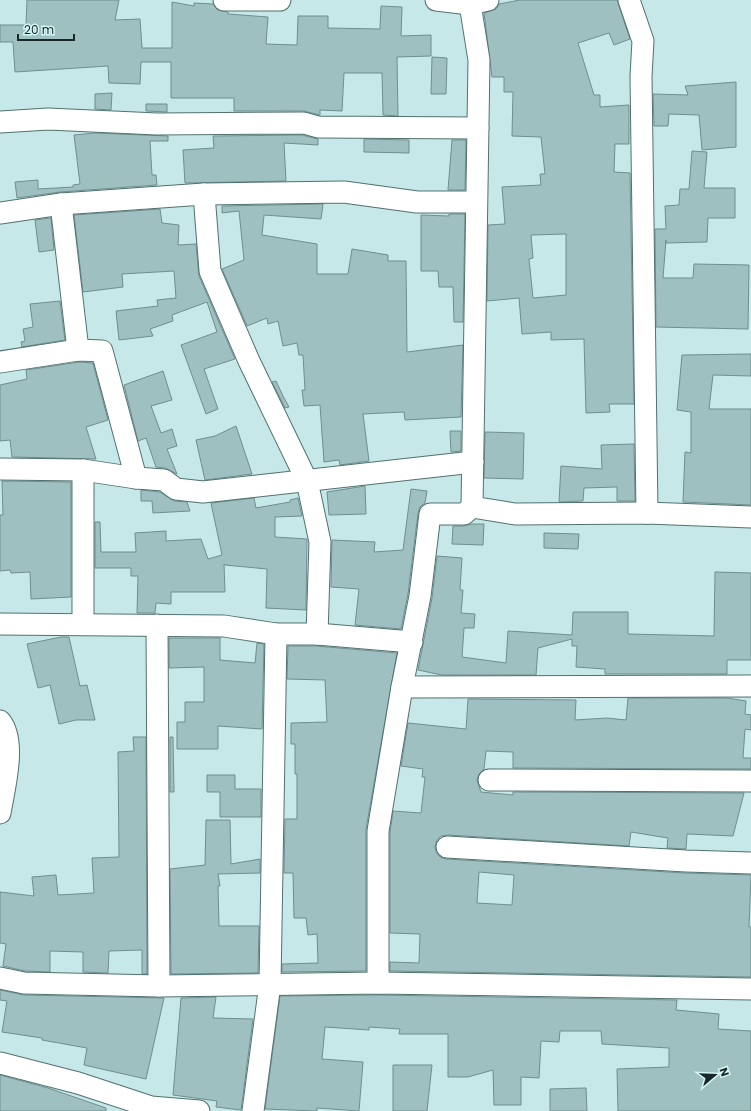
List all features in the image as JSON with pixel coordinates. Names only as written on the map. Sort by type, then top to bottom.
[{"type":"street","points":[[224,0],[280,0]]},
{"type":"street","points":[[378,983],[378,831],[402,687],[412,642],[430,514],[464,514],[472,507],[479,2],[436,0]]},
{"type":"street","points":[[629,0],[643,41],[641,76],[646,513]]},
{"type":"street","points":[[0,122],[48,119],[157,124],[297,123],[318,127],[478,128]]},
{"type":"street","points":[[0,213],[61,204],[204,194],[344,192],[417,202],[476,202]]},
{"type":"street","points":[[204,194],[210,270],[249,361],[306,482],[320,542],[317,634]]},
{"type":"street","points":[[61,204],[78,350]]},
{"type":"street","points":[[0,362],[78,350],[102,351],[136,478]]},
{"type":"street","points":[[0,468],[83,470],[136,478],[164,480],[176,489],[203,492],[306,482],[473,462]]},
{"type":"street","points":[[83,470],[83,624]]},
{"type":"street","points":[[472,507],[515,514],[646,513],[751,517]]},
{"type":"street","points":[[0,624],[224,626],[276,634],[317,634],[412,642]]},
{"type":"street","points":[[157,625],[159,986]]},
{"type":"street","points":[[253,1111],[270,984],[276,634]]},
{"type":"street","points":[[402,687],[751,686]]},
{"type":"street","points":[[0,813],[9,755],[2,725]]},
{"type":"street","points":[[489,780],[751,781]]},
{"type":"street","points":[[447,847],[686,861],[751,863]]},
{"type":"street","points":[[0,978],[24,983],[159,986],[378,983],[751,989]]},
{"type":"street","points":[[0,1063],[78,1083],[151,1107],[199,1111]]},
{"type":"building","points":[[27,0],[119,0],[115,20],[140,19],[142,48],[172,48],[172,2],[194,6],[194,3],[213,4],[218,10],[228,12],[228,14],[268,17],[266,44],[297,45],[298,16],[328,16],[328,28],[380,29],[381,6],[402,7],[401,36],[431,35],[431,56],[397,57],[398,116],[383,115],[382,73],[344,73],[342,111],[320,110],[320,115],[304,111],[234,111],[234,98],[171,98],[171,62],[141,62],[140,84],[109,83],[108,66],[15,72],[13,42],[0,42],[0,25],[26,25]]},
{"type":"building","points":[[520,0],[617,0],[630,39],[614,45],[609,33],[578,43],[594,95],[600,95],[600,107],[629,105],[629,144],[615,144],[614,172],[630,173],[634,404],[609,404],[610,412],[586,413],[584,339],[551,340],[551,332],[522,334],[519,298],[487,301],[488,225],[505,224],[502,187],[541,185],[540,174],[545,174],[541,137],[512,136],[513,92],[504,92],[504,77],[492,77],[484,13],[496,9],[499,4]],"holes":[[[566,234],[566,295],[533,298],[529,259],[533,258],[531,235]]]},
{"type":"building","points":[[432,57],[447,58],[446,94],[431,94]]},
{"type":"building","points":[[736,82],[736,147],[702,150],[699,115],[669,114],[668,126],[654,126],[653,94],[688,95],[685,86]]},
{"type":"building","points":[[112,93],[111,110],[95,109],[95,94]]},
{"type":"building","points":[[146,104],[167,104],[167,112],[146,111]]},
{"type":"building","points":[[94,133],[168,136],[168,141],[150,141],[152,175],[156,175],[157,185],[60,192],[17,198],[15,182],[38,180],[38,189],[73,187],[73,185],[80,184],[74,135]]},
{"type":"building","points":[[302,135],[318,139],[318,145],[284,143],[286,181],[185,183],[183,150],[214,148],[213,136]]},
{"type":"building","points":[[364,139],[409,140],[409,153],[364,152]]},
{"type":"building","points":[[452,140],[466,140],[465,190],[448,190]]},
{"type":"building","points":[[692,151],[707,152],[704,188],[735,188],[735,218],[708,218],[707,242],[666,243],[666,240],[663,278],[693,278],[694,264],[749,265],[748,329],[656,327],[655,229],[666,229],[665,206],[679,205],[680,189],[689,189]]},
{"type":"building","points":[[323,204],[321,219],[264,215],[262,235],[317,244],[317,274],[348,274],[352,249],[388,255],[388,261],[406,261],[407,352],[463,345],[461,417],[405,420],[404,412],[363,414],[369,461],[340,465],[339,460],[324,462],[320,405],[304,406],[302,390],[305,390],[303,355],[299,355],[297,343],[283,346],[278,321],[268,324],[267,318],[247,326],[222,269],[244,260],[239,211],[222,213],[222,206]]},
{"type":"building","points":[[160,209],[162,223],[179,225],[178,245],[196,244],[199,276],[235,359],[204,369],[218,409],[206,414],[181,345],[217,332],[207,302],[172,315],[173,321],[150,329],[153,336],[119,340],[116,311],[158,306],[157,300],[176,298],[174,271],[122,274],[123,287],[83,292],[74,215]]},
{"type":"building","points":[[449,214],[465,214],[463,322],[454,322],[453,287],[439,287],[438,271],[421,271],[421,215],[449,216]]},
{"type":"building","points":[[51,218],[54,250],[39,252],[35,220]]},
{"type":"building","points":[[60,301],[65,340],[22,347],[21,342],[25,341],[23,329],[33,327],[30,304]]},
{"type":"building","points":[[751,354],[751,376],[713,375],[709,409],[751,409],[751,505],[683,502],[685,452],[691,453],[691,412],[677,410],[682,355]]},
{"type":"building","points":[[79,362],[93,363],[108,420],[86,427],[96,459],[12,457],[10,440],[0,441],[0,385],[27,379],[26,370]]},
{"type":"building","points":[[163,371],[172,400],[151,406],[161,433],[172,429],[177,446],[167,449],[177,474],[165,468],[156,467],[146,438],[138,441],[124,385]]},
{"type":"building","points":[[276,381],[289,407],[285,408],[272,382]]},
{"type":"building","points":[[236,426],[252,474],[205,480],[196,440],[215,436]]},
{"type":"building","points":[[450,431],[461,431],[461,451],[451,452]]},
{"type":"building","points":[[485,432],[524,433],[523,479],[484,478]]},
{"type":"building","points":[[634,444],[635,501],[617,501],[617,487],[584,488],[583,501],[559,502],[561,466],[602,469],[601,445]]},
{"type":"building","points":[[2,481],[71,482],[71,597],[31,599],[30,572],[11,573],[10,570],[0,571],[0,515],[3,515]]},
{"type":"building","points":[[365,486],[366,514],[329,515],[327,492]]},
{"type":"building","points":[[411,489],[427,491],[425,503],[420,507],[418,513],[408,594],[401,629],[355,625],[359,589],[331,587],[332,540],[375,542],[374,552],[403,550]]},
{"type":"building","points":[[141,490],[160,492],[174,501],[187,502],[190,511],[153,513],[152,501],[141,501]]},
{"type":"building","points":[[254,498],[256,508],[290,502],[290,500],[298,498],[302,516],[275,517],[275,537],[307,539],[306,610],[266,608],[267,569],[224,564],[225,592],[171,592],[171,604],[156,603],[155,613],[137,613],[138,576],[131,576],[131,568],[95,568],[95,522],[100,522],[101,552],[136,552],[135,533],[166,531],[166,541],[201,539],[208,559],[222,555],[211,503]]},
{"type":"building","points":[[471,524],[484,524],[483,545],[452,544],[453,526],[464,526]]},
{"type":"building","points":[[544,533],[579,534],[578,549],[544,548]]},
{"type":"building","points":[[437,556],[462,558],[460,590],[463,590],[461,613],[475,614],[474,628],[464,628],[462,657],[506,663],[508,631],[572,635],[573,612],[628,612],[628,634],[714,636],[715,572],[751,573],[751,660],[727,660],[727,674],[605,674],[605,669],[576,667],[577,646],[572,646],[572,639],[538,648],[536,675],[442,675],[418,670],[432,598]]},
{"type":"building","points":[[61,637],[69,637],[80,686],[87,685],[95,720],[76,720],[59,724],[50,685],[38,688],[27,644]]},
{"type":"building","points":[[169,638],[220,638],[220,660],[255,663],[257,643],[264,644],[262,729],[218,726],[218,749],[177,749],[177,722],[185,722],[185,702],[204,702],[204,667],[169,668]]},
{"type":"building","points":[[288,646],[316,646],[397,653],[366,829],[366,971],[282,972],[282,964],[318,963],[317,934],[308,935],[306,918],[294,918],[293,873],[284,873],[285,819],[297,819],[297,774],[295,774],[295,744],[291,744],[291,723],[327,722],[325,680],[287,679]]},
{"type":"building","points":[[628,698],[727,698],[746,701],[745,714],[751,715],[751,730],[745,729],[743,758],[751,758],[751,769],[513,768],[513,752],[486,751],[484,769],[479,774],[477,780],[481,792],[513,795],[513,792],[744,793],[733,836],[687,834],[686,849],[667,848],[668,838],[631,832],[629,846],[448,835],[441,836],[437,840],[435,846],[436,852],[440,857],[446,859],[685,873],[751,875],[749,927],[751,927],[751,977],[390,971],[390,962],[419,963],[420,934],[390,933],[390,832],[393,811],[421,813],[425,777],[422,777],[423,769],[401,766],[408,723],[466,729],[468,699],[576,700],[575,720],[607,718],[626,720]],"holes":[[[479,872],[514,875],[512,905],[477,903]]]},
{"type":"building","points":[[133,737],[146,737],[147,974],[142,974],[142,950],[109,951],[108,973],[83,972],[83,952],[50,951],[50,972],[25,971],[3,966],[6,944],[0,943],[0,892],[34,896],[32,877],[56,875],[58,895],[94,893],[92,858],[119,857],[118,752],[134,751]]},
{"type":"building","points":[[170,737],[173,737],[174,792],[170,792]]},
{"type":"building","points":[[207,775],[235,775],[235,789],[261,789],[261,817],[220,817],[220,792],[207,792]]},
{"type":"building","points":[[206,820],[230,820],[231,864],[260,859],[260,873],[218,874],[220,886],[218,886],[219,926],[259,926],[258,973],[171,974],[170,869],[205,865]]},
{"type":"building","points":[[0,990],[24,995],[164,998],[146,1079],[84,1065],[87,1048],[42,1040],[42,1038],[2,1032],[7,1001],[0,1000]]},
{"type":"building","points":[[378,995],[677,1000],[676,1010],[719,1014],[718,1029],[751,1031],[751,1111],[618,1111],[617,1069],[669,1067],[669,1048],[602,1044],[601,1031],[560,1031],[559,1042],[541,1041],[539,1078],[521,1077],[521,1105],[494,1105],[493,1070],[468,1077],[448,1077],[448,1034],[399,1034],[400,1029],[369,1027],[369,1030],[325,1027],[322,1059],[363,1062],[359,1111],[317,1108],[317,1111],[265,1109],[280,996]]},
{"type":"building","points":[[216,997],[213,1018],[253,1019],[241,1110],[216,1107],[217,1101],[173,1095],[181,998]]},
{"type":"building","points":[[393,1065],[432,1065],[427,1111],[393,1111]]},
{"type":"building","points":[[0,1075],[48,1088],[106,1108],[106,1111],[0,1111]]},
{"type":"building","points":[[586,1088],[587,1111],[550,1111],[550,1089]]}]
